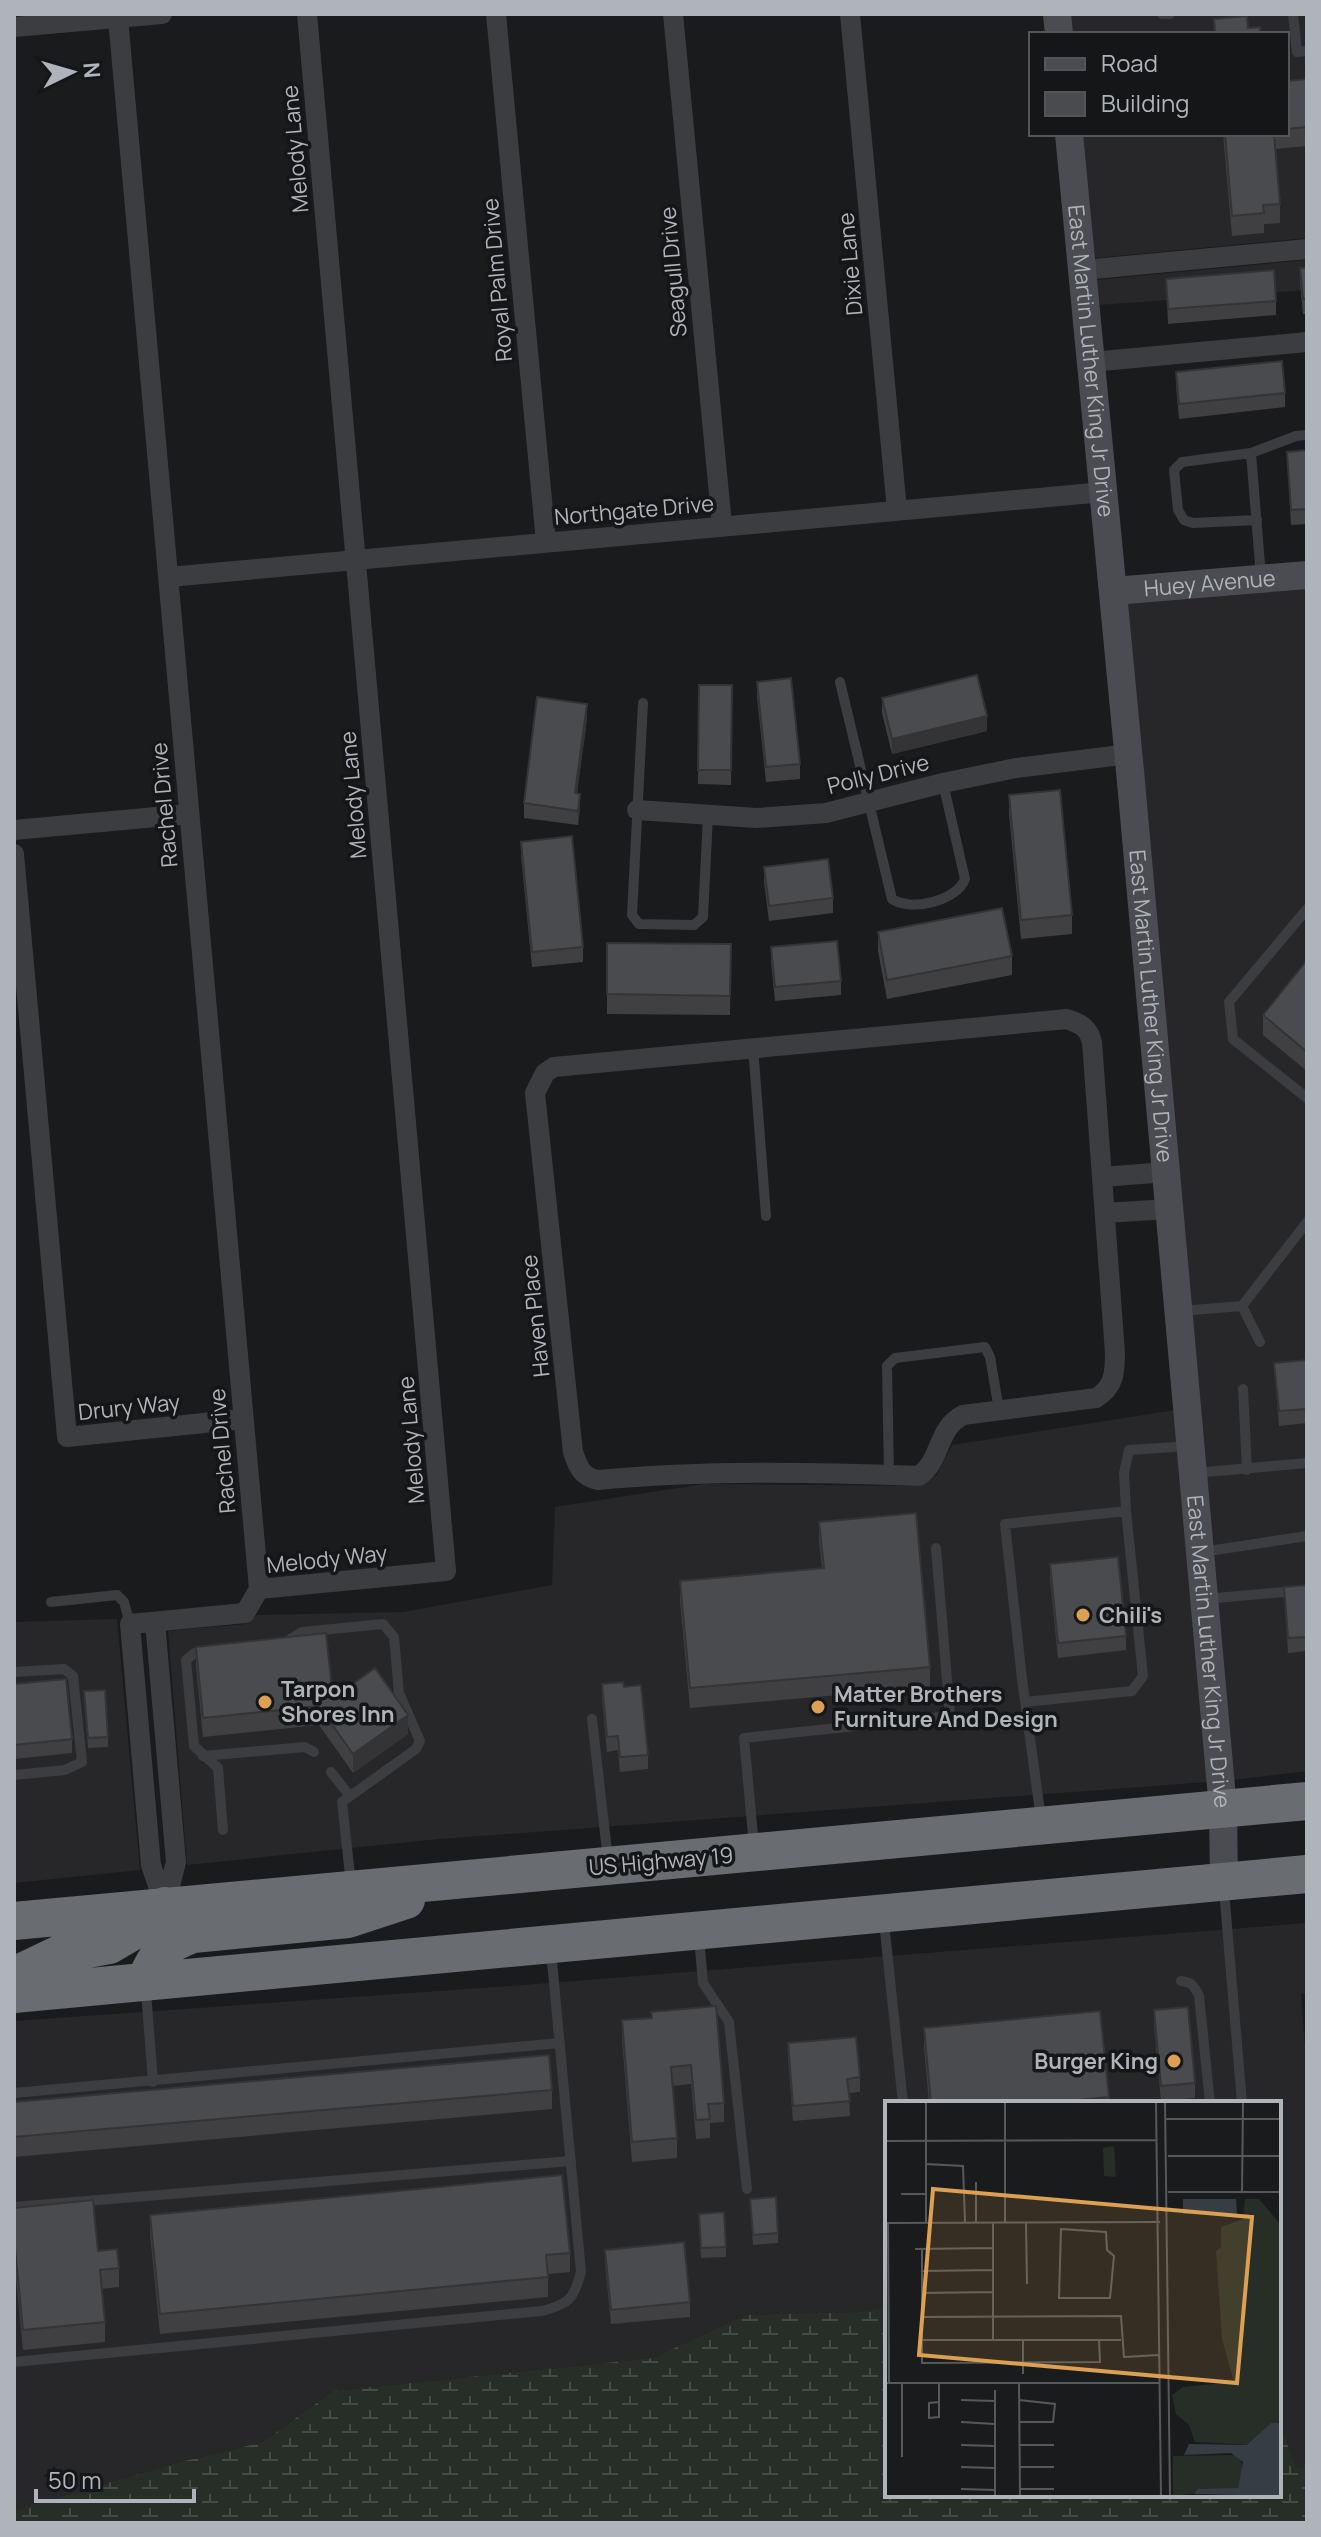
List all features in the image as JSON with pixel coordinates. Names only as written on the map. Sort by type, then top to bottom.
[{"type":"highway","name":"US Highway 19","points":[[14,1921],[1307,1801]]},
{"type":"highway","points":[[14,1994],[1307,1874]]},
{"type":"highway","points":[[145,1981],[157,1955],[170,1943],[193,1934],[348,1919],[469,1879]]},
{"type":"highway","points":[[14,1976],[60,1954],[109,1945],[145,1924],[165,1906]]},
{"type":"street","points":[[14,27],[162,14]]},
{"type":"street","name":"Melody Lane","points":[[307,14],[446,1571]]},
{"type":"street","name":"Royal Palm Drive","points":[[496,14],[546,542]]},
{"type":"street","name":"Seagull Drive","points":[[673,14],[722,525]]},
{"type":"street","name":"Dixie Lane","points":[[850,14],[897,510]]},
{"type":"street","name":"Rachel Drive","points":[[118,18],[259,1589]]},
{"type":"street","name":"East Martin Luther King Jr Drive","points":[[1069,136],[1179,1311],[1223,1809],[1224,1881]]},
{"type":"street","points":[[1083,270],[1307,249]]},
{"type":"street","points":[[1091,362],[1307,342]]},
{"type":"street","name":"Northgate Drive","points":[[169,577],[1104,492]]},
{"type":"street","name":"Huey Avenue","points":[[1114,591],[1307,575]]},
{"type":"street","name":"Polly Drive","points":[[637,810],[774,818],[826,813],[943,783],[1032,766],[1129,754]]},
{"type":"street","points":[[14,830],[189,814]]},
{"type":"street","name":"Drury Way","points":[[14,854],[67,1437],[243,1419]]},
{"type":"street","name":"Haven Place","points":[[1067,1019],[1081,1024],[1090,1032],[1102,1177],[1115,1353],[1113,1381],[1096,1398],[963,1415],[946,1428],[927,1468],[919,1476],[669,1473],[598,1480],[588,1478],[577,1465],[573,1452],[535,1093],[545,1073],[554,1067],[1067,1019]]},
{"type":"street","points":[[1102,1177],[1166,1172]]},
{"type":"street","points":[[1105,1213],[1169,1209]]},
{"type":"street","name":"Melody Way","points":[[130,1624],[245,1613],[259,1589],[446,1571]]},
{"type":"street","points":[[155,1622],[176,1862],[165,1906]]},
{"type":"street","points":[[130,1624],[151,1865],[165,1906]]},
{"type":"lane","points":[[1162,14],[1170,14]]},
{"type":"lane","points":[[1293,14],[1297,52],[1307,51]]},
{"type":"lane","points":[[1257,520],[1204,524],[1184,520],[1178,510],[1174,470],[1182,462],[1251,453],[1296,436],[1307,435]]},
{"type":"lane","points":[[1251,453],[1262,579]]},
{"type":"lane","points":[[840,682],[892,899],[901,905],[911,906],[953,895],[962,888],[965,879],[943,783]]},
{"type":"lane","points":[[643,703],[632,915],[635,922],[694,925],[703,917],[708,815]]},
{"type":"lane","points":[[1307,909],[1229,1002],[1233,1039],[1307,1098]]},
{"type":"lane","points":[[753,1047],[766,1216]]},
{"type":"lane","points":[[1179,1311],[1242,1306],[1307,1222]]},
{"type":"lane","points":[[1242,1306],[1260,1342]]},
{"type":"lane","points":[[889,1475],[887,1366],[895,1358],[985,1347],[990,1357],[999,1410]]},
{"type":"lane","points":[[1243,1389],[1247,1470]]},
{"type":"lane","points":[[1025,1702],[1132,1691],[1143,1676],[1126,1511],[1124,1473],[1129,1450],[1247,1470],[1307,1463]]},
{"type":"lane","points":[[1042,1825],[1005,1524],[1126,1511]]},
{"type":"lane","points":[[1200,1552],[1307,1536]]},
{"type":"lane","points":[[754,1852],[744,1738],[950,1716],[936,1548]]},
{"type":"lane","points":[[1204,1599],[1307,1590]]},
{"type":"lane","points":[[51,1602],[117,1595],[124,1602],[130,1624]]},
{"type":"lane","points":[[271,1643],[286,1642],[302,1632],[383,1624],[394,1637],[399,1693],[420,1741],[416,1749],[342,1802],[352,1890]]},
{"type":"lane","points":[[223,1830],[218,1768],[194,1746],[186,1660],[195,1653],[226,1649]]},
{"type":"lane","points":[[14,1672],[64,1669],[73,1676],[82,1762],[65,1770],[14,1775]]},
{"type":"lane","points":[[592,1719],[609,1866]]},
{"type":"lane","points":[[203,1756],[305,1747],[314,1752]]},
{"type":"lane","points":[[331,1772],[349,1795]]},
{"type":"lane","points":[[1224,1881],[1242,2101]]},
{"type":"lane","points":[[883,1913],[903,2101]]},
{"type":"lane","points":[[699,1931],[703,1983],[729,2022],[747,2189]]},
{"type":"lane","points":[[14,2362],[542,2311],[559,2306],[574,2296],[581,2272],[550,1945]]},
{"type":"lane","points":[[145,1981],[153,2082]]},
{"type":"lane","points":[[1181,1981],[1195,1987],[1199,1996],[1210,2101]]},
{"type":"lane","points":[[14,2093],[560,2043]]},
{"type":"lane","points":[[14,2207],[571,2161]]},
{"type":"shaded area","points":[[1069,14],[1307,14],[1307,238],[1094,258],[1081,136],[1289,136],[1289,32],[1071,32]]},
{"type":"shaded area","points":[[1307,260],[1307,290],[1098,305],[1096,280]]},
{"type":"shaded area","points":[[1307,586],[1307,1771],[1232,1780],[1127,601]]},
{"type":"shaded area","points":[[1175,1410],[1208,1782],[439,1839],[187,1865],[168,1631],[246,1624],[257,1615],[403,1612],[552,1585],[555,1507],[704,1484],[918,1486],[937,1475],[952,1445]]},
{"type":"shaded area","points":[[117,1619],[140,1870],[14,1883],[14,1622]]},
{"type":"shaded area","points":[[1307,1923],[1307,1993],[1301,1994],[1307,2073],[1307,2467],[1296,2469],[1281,2427],[1281,2101],[885,2101],[885,2306],[859,2312],[745,2315],[653,2358],[333,2391],[263,2442],[180,2462],[14,2510],[14,2021],[497,1987]]},
{"type":"green space","points":[[885,2306],[885,2497],[1281,2497],[1281,2427],[1296,2468],[1307,2467],[1307,2523],[14,2523],[14,2510],[180,2462],[263,2442],[333,2391],[653,2358],[745,2315],[859,2312]]},
{"type":"building","points":[[1247,16],[1248,28],[1260,27],[1260,32],[1215,32],[1214,19]]},
{"type":"building","points":[[1307,79],[1307,127],[1289,129],[1289,81]]},
{"type":"building","points":[[1225,136],[1274,136],[1280,204],[1263,205],[1264,213],[1232,216]]},
{"type":"building","points":[[1300,268],[1307,268],[1307,299],[1303,299]]},
{"type":"building","points":[[1274,270],[1276,301],[1168,309],[1166,279]]},
{"type":"building","points":[[1282,361],[1285,393],[1179,404],[1176,372]]},
{"type":"building","points":[[1307,450],[1307,509],[1291,510],[1287,452]]},
{"type":"building","points":[[977,675],[987,716],[892,739],[882,698]]},
{"type":"building","points":[[791,678],[800,764],[766,767],[757,682]]},
{"type":"building","points":[[699,685],[732,685],[731,770],[698,770]]},
{"type":"building","points":[[537,697],[587,704],[575,793],[580,794],[578,811],[524,803]]},
{"type":"building","points":[[1060,790],[1072,915],[1021,920],[1009,795]]},
{"type":"building","points":[[572,836],[583,947],[532,952],[521,842]]},
{"type":"building","points":[[828,859],[833,898],[769,906],[764,867]]},
{"type":"building","points":[[1002,908],[1012,956],[887,980],[878,932]]},
{"type":"building","points":[[837,941],[841,981],[775,987],[771,947]]},
{"type":"building","points":[[607,943],[731,944],[730,996],[607,994]]},
{"type":"building","points":[[1307,960],[1307,1052],[1263,1015]]},
{"type":"building","points":[[1307,1360],[1307,1409],[1279,1411],[1274,1363]]},
{"type":"building","points":[[916,1513],[930,1667],[690,1688],[680,1581],[824,1568],[819,1522]]},
{"type":"building","points":[[1118,1557],[1126,1636],[1058,1643],[1050,1564]]},
{"type":"building","points":[[1307,1585],[1307,1637],[1288,1638],[1284,1587]]},
{"type":"building","name":"Tarpon Shores Inn","points":[[326,1633],[333,1698],[375,1668],[408,1715],[353,1754],[319,1706],[203,1718],[196,1647]]},
{"type":"building","points":[[66,1679],[72,1739],[14,1745],[14,1684]]},
{"type":"building","points":[[623,1682],[624,1687],[641,1685],[648,1755],[620,1757],[618,1736],[607,1737],[602,1684]]},
{"type":"building","points":[[105,1690],[108,1737],[88,1738],[84,1691]]},
{"type":"building","points":[[716,2006],[724,2103],[708,2104],[710,2119],[696,2120],[691,2065],[671,2067],[677,2138],[632,2142],[622,2020],[652,2018],[651,2012]]},
{"type":"building","name":"Burger King","points":[[1188,2007],[1195,2083],[1161,2086],[1154,2010]]},
{"type":"building","points":[[1100,2011],[1109,2097],[1068,2101],[931,2101],[924,2028]]},
{"type":"building","points":[[856,2037],[860,2077],[847,2079],[850,2101],[793,2106],[788,2043]]},
{"type":"building","points":[[549,2055],[552,2090],[14,2137],[14,2102]]},
{"type":"building","points":[[562,2175],[570,2253],[546,2255],[548,2277],[160,2314],[150,2215]]},
{"type":"building","points":[[776,2197],[778,2233],[753,2235],[750,2199]]},
{"type":"building","points":[[93,2200],[98,2251],[117,2249],[119,2268],[100,2270],[105,2322],[23,2330],[14,2208]]},
{"type":"building","points":[[724,2212],[726,2247],[701,2248],[699,2214]]},
{"type":"building","points":[[684,2242],[690,2302],[611,2310],[605,2250]]},
{"type":"place","name":"Chili's","points":[[1083,1615]]},
{"type":"place","name":"Tarpon Shores Inn","points":[[265,1702]]},
{"type":"place","name":"Matter Brothers Furniture And Design","points":[[818,1707]]},
{"type":"place","name":"Burger King","points":[[1174,2061]]}]
